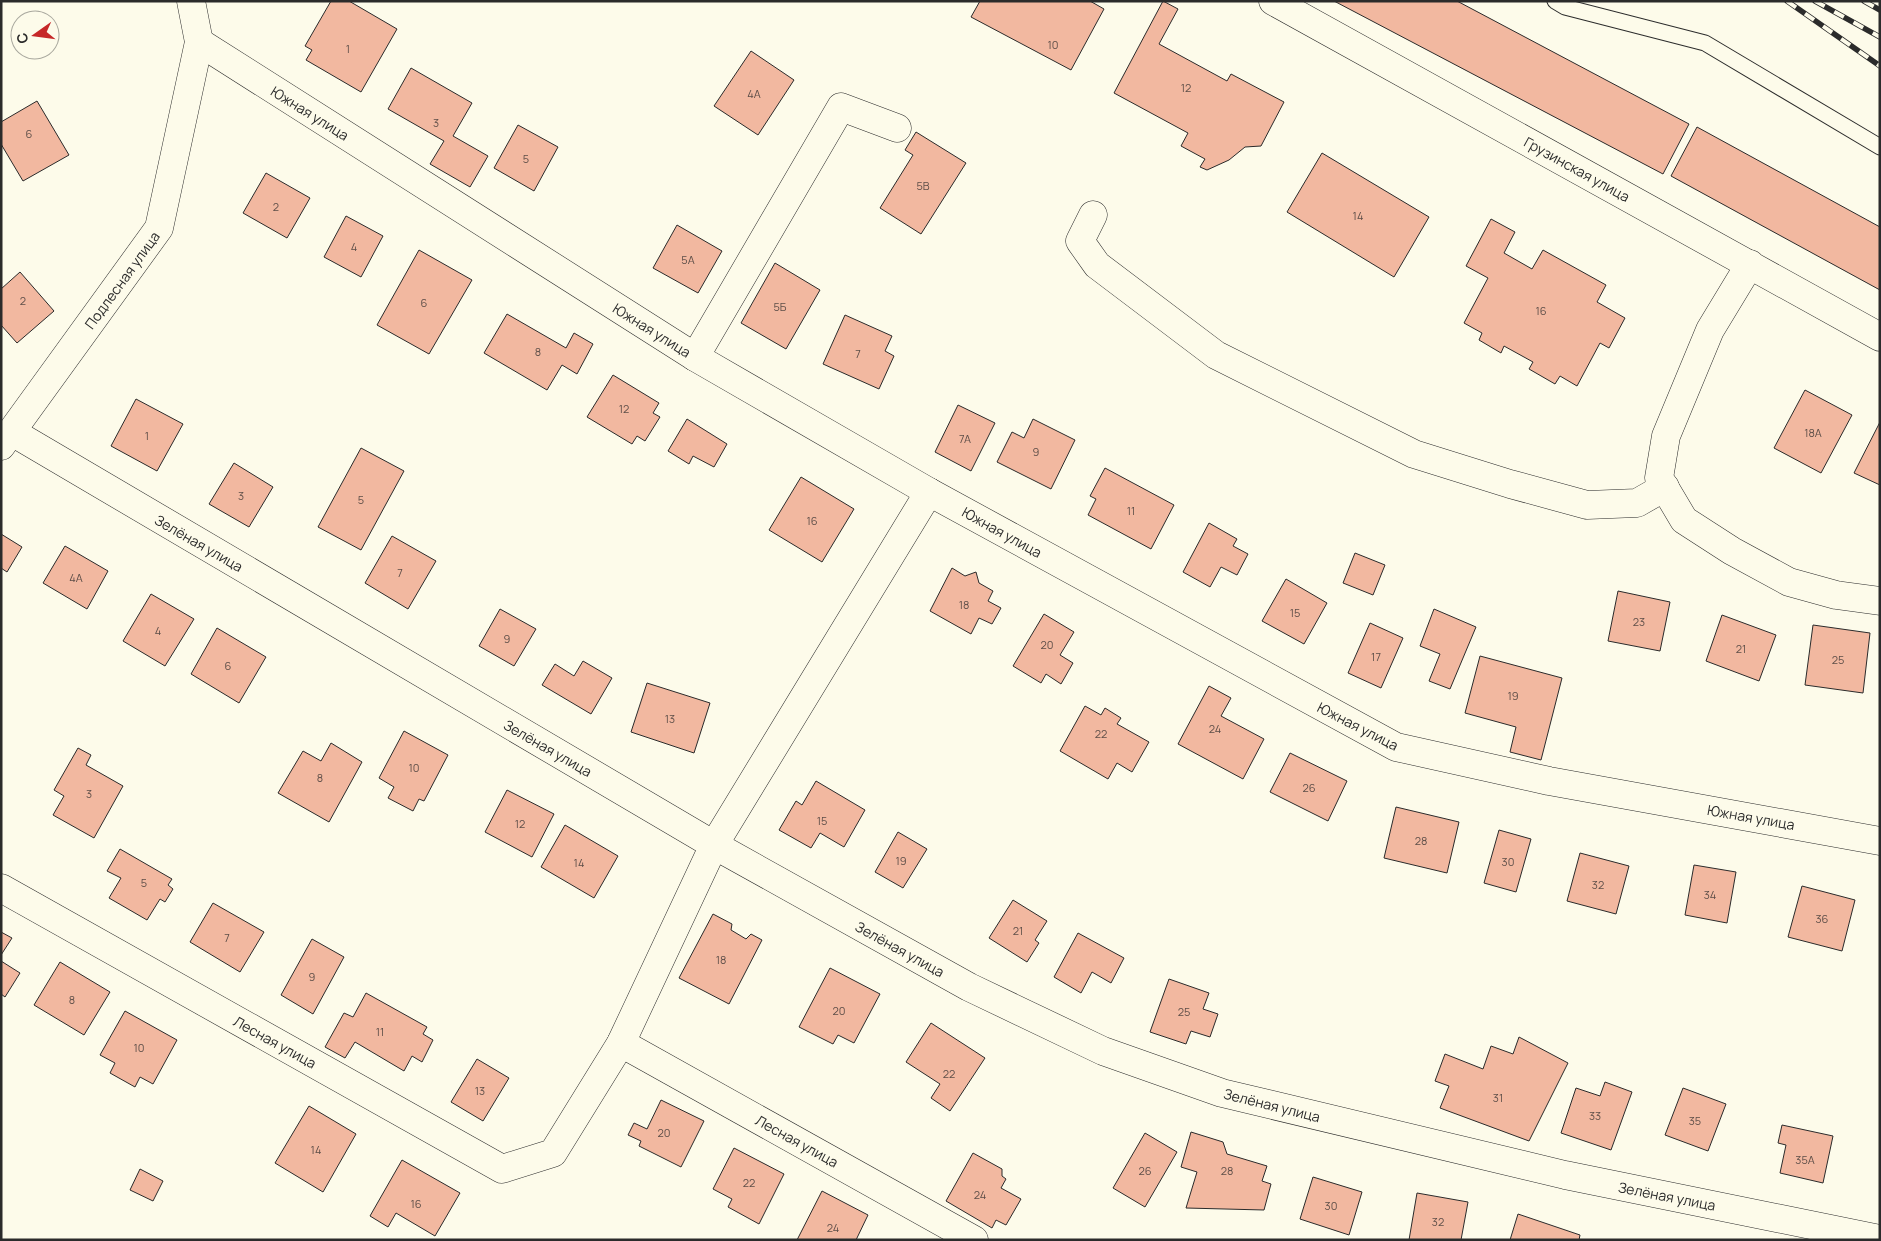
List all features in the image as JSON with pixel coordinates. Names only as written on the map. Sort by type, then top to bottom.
[{"type":"street","name":"Подлесная улица","points":[[6,439],[159,228],[199,42],[191,1]]},
{"type":"street","name":"Грузинская улица","points":[[1273,1],[1880,337]]},
{"type":"street","name":"Южная улица","points":[[199,42],[695,358],[929,492],[1396,748],[1549,781],[1880,841]]},
{"type":"street","points":[[695,358],[840,107],[897,128]]},
{"type":"street","points":[[1092,215],[1080,241],[1097,265],[1216,356],[1414,454],[1510,484],[1587,505],[1637,503],[1665,487]]},
{"type":"street","points":[[1750,264],[1710,330],[1666,436],[1659,478],[1684,520],[1732,551],[1790,582],[1836,595],[1880,601]]},
{"type":"street","name":"Зелёная улица","points":[[6,439],[714,845],[969,987],[1103,1051],[1222,1093],[1566,1176],[1880,1239]]},
{"type":"street","points":[[621,1042],[714,845],[929,492]]},
{"type":"street","name":"Лесная улица","points":[[1,888],[502,1169],[553,1153],[621,1042],[974,1240]]},
{"type":"lane","points":[[1555,1],[1565,7],[1705,43],[1880,147]]},
{"type":"building","points":[[331,1],[349,1],[397,29],[361,92],[306,60],[312,50],[305,46]]},
{"type":"building","points":[[980,1],[1090,1],[1104,9],[1071,70],[971,17]]},
{"type":"building","points":[[1163,1],[1178,9],[1159,44],[1227,81],[1231,74],[1284,102],[1261,146],[1245,147],[1229,160],[1207,170],[1200,167],[1205,159],[1181,146],[1188,133],[1114,93]]},
{"type":"building","points":[[1334,1],[1457,1],[1689,124],[1663,174]]},
{"type":"building","points":[[751,51],[794,80],[758,135],[714,106]]},
{"type":"building","points":[[411,68],[472,103],[453,136],[488,156],[470,187],[430,164],[444,141],[388,109]]},
{"type":"building","points":[[37,101],[69,155],[23,181],[1,144],[1,122]]},
{"type":"building","points":[[518,125],[558,147],[534,191],[494,168]]},
{"type":"building","points":[[1697,127],[1880,227],[1880,290],[1671,176]]},
{"type":"building","points":[[916,132],[966,163],[921,234],[880,208],[913,155],[905,150]]},
{"type":"building","points":[[1322,153],[1429,217],[1394,277],[1287,212]]},
{"type":"building","points":[[266,173],[310,198],[287,238],[243,213]]},
{"type":"building","points":[[346,216],[383,236],[361,277],[324,257]]},
{"type":"building","points":[[1491,219],[1515,232],[1504,253],[1532,269],[1543,250],[1606,285],[1597,302],[1625,318],[1609,348],[1600,343],[1577,386],[1560,376],[1555,384],[1529,369],[1533,362],[1504,346],[1501,353],[1479,340],[1482,333],[1464,323],[1488,278],[1466,266]]},
{"type":"building","points":[[677,225],[722,251],[698,293],[653,268]]},
{"type":"building","points":[[419,250],[472,280],[429,354],[377,325]]},
{"type":"building","points":[[775,263],[820,290],[786,349],[741,323]]},
{"type":"building","points":[[20,272],[54,311],[17,343],[1,325],[1,289]]},
{"type":"building","points":[[507,314],[566,348],[574,333],[593,344],[577,374],[562,365],[547,390],[484,353]]},
{"type":"building","points":[[845,315],[892,336],[885,351],[894,356],[879,389],[823,364]]},
{"type":"building","points":[[613,375],[659,403],[653,413],[660,417],[645,441],[637,436],[632,444],[587,417]]},
{"type":"building","points":[[1805,390],[1852,415],[1821,473],[1774,448]]},
{"type":"building","points":[[136,399],[183,424],[157,471],[111,446]]},
{"type":"building","points":[[958,405],[995,423],[971,471],[935,452]]},
{"type":"building","points":[[687,419],[727,444],[714,467],[693,456],[689,464],[668,451]]},
{"type":"building","points":[[1033,419],[1075,440],[1051,489],[997,462],[1012,432],[1024,438]]},
{"type":"building","points":[[1880,422],[1880,485],[1854,473]]},
{"type":"building","points":[[361,448],[404,471],[361,550],[318,527]]},
{"type":"building","points":[[234,463],[273,487],[249,527],[209,504]]},
{"type":"building","points":[[1105,468],[1174,505],[1151,549],[1088,515],[1096,499],[1090,496]]},
{"type":"building","points":[[801,477],[854,509],[822,562],[769,530]]},
{"type":"building","points":[[1209,523],[1237,539],[1233,546],[1248,554],[1237,575],[1221,567],[1210,587],[1183,572]]},
{"type":"building","points":[[1,534],[22,547],[7,572],[1,568]]},
{"type":"building","points":[[392,536],[436,561],[408,609],[365,583]]},
{"type":"building","points":[[65,546],[108,571],[87,609],[43,583]]},
{"type":"building","points":[[1355,553],[1385,565],[1373,595],[1343,583]]},
{"type":"building","points":[[952,568],[965,576],[976,572],[979,583],[993,591],[988,601],[1001,608],[992,624],[979,618],[971,634],[930,611]]},
{"type":"building","points":[[1286,579],[1327,603],[1304,644],[1262,621]]},
{"type":"building","points":[[1618,591],[1670,602],[1660,651],[1608,641]]},
{"type":"building","points":[[151,594],[194,619],[165,666],[123,641]]},
{"type":"building","points":[[500,609],[536,629],[514,666],[479,646]]},
{"type":"building","points":[[1434,609],[1476,627],[1450,689],[1429,681],[1440,654],[1420,646]]},
{"type":"building","points":[[1044,614],[1074,632],[1060,655],[1073,663],[1061,684],[1046,674],[1041,683],[1013,666]]},
{"type":"building","points":[[1722,615],[1776,635],[1759,681],[1706,661]]},
{"type":"building","points":[[1370,623],[1403,638],[1381,688],[1348,673]]},
{"type":"building","points":[[1813,625],[1870,633],[1863,693],[1805,685]]},
{"type":"building","points":[[217,628],[266,657],[239,703],[191,674]]},
{"type":"building","points":[[1480,656],[1562,678],[1541,760],[1510,752],[1516,727],[1465,713]]},
{"type":"building","points":[[583,661],[612,678],[591,714],[542,685],[555,664],[574,676]]},
{"type":"building","points":[[647,683],[710,703],[694,753],[631,732]]},
{"type":"building","points":[[1209,686],[1231,698],[1221,716],[1264,739],[1243,779],[1178,744]]},
{"type":"building","points":[[1085,706],[1101,715],[1105,708],[1121,718],[1117,724],[1149,742],[1132,772],[1117,763],[1108,779],[1060,751]]},
{"type":"building","points":[[404,731],[448,755],[424,801],[419,799],[413,811],[388,798],[394,787],[379,778]]},
{"type":"building","points":[[331,743],[362,762],[329,822],[278,793],[303,751],[321,761]]},
{"type":"building","points":[[78,748],[91,755],[86,765],[123,786],[94,838],[53,815],[64,796],[54,790]]},
{"type":"building","points":[[1290,753],[1347,781],[1328,821],[1270,792]]},
{"type":"building","points":[[816,781],[865,810],[844,847],[820,833],[811,848],[779,830],[796,801],[802,805]]},
{"type":"building","points":[[507,790],[554,814],[532,857],[485,832]]},
{"type":"building","points":[[1396,807],[1459,822],[1447,873],[1384,858]]},
{"type":"building","points":[[565,825],[618,856],[594,898],[541,867]]},
{"type":"building","points":[[1499,830],[1531,839],[1516,892],[1484,883]]},
{"type":"building","points":[[898,832],[927,849],[903,888],[875,872]]},
{"type":"building","points":[[120,849],[172,879],[168,885],[173,889],[165,902],[160,899],[147,920],[109,898],[121,878],[107,871]]},
{"type":"building","points":[[1580,853],[1629,866],[1616,914],[1567,901]]},
{"type":"building","points":[[1694,865],[1736,872],[1727,923],[1685,915]]},
{"type":"building","points":[[1802,886],[1855,900],[1842,951],[1788,937]]},
{"type":"building","points":[[1013,900],[1047,921],[1035,940],[1039,943],[1027,962],[989,938]]},
{"type":"building","points":[[213,903],[264,932],[240,972],[190,942]]},
{"type":"building","points":[[713,914],[732,924],[731,930],[746,939],[751,934],[762,940],[729,1004],[679,978]]},
{"type":"building","points":[[1,932],[12,938],[1,955]]},
{"type":"building","points":[[1078,933],[1124,958],[1111,983],[1092,972],[1081,993],[1054,977]]},
{"type":"building","points":[[312,939],[344,957],[313,1014],[281,995]]},
{"type":"building","points":[[1,961],[20,973],[5,997],[1,994]]},
{"type":"building","points":[[60,962],[110,992],[84,1035],[34,1005]]},
{"type":"building","points":[[830,968],[880,994],[854,1043],[838,1035],[833,1044],[799,1027]]},
{"type":"building","points":[[1169,979],[1209,993],[1203,1009],[1218,1014],[1210,1037],[1191,1031],[1186,1044],[1150,1032]]},
{"type":"building","points":[[366,993],[427,1027],[423,1034],[433,1040],[422,1062],[412,1056],[404,1071],[355,1042],[345,1058],[325,1047],[344,1013],[353,1017]]},
{"type":"building","points":[[125,1011],[177,1040],[153,1084],[140,1077],[135,1087],[110,1073],[115,1063],[100,1055]]},
{"type":"building","points":[[931,1023],[985,1058],[950,1111],[931,1098],[940,1084],[906,1062]]},
{"type":"building","points":[[1519,1037],[1568,1063],[1529,1141],[1440,1108],[1449,1086],[1435,1081],[1445,1054],[1483,1069],[1491,1046],[1513,1054]]},
{"type":"building","points":[[477,1059],[509,1078],[483,1121],[451,1102]]},
{"type":"building","points":[[1605,1082],[1632,1092],[1611,1150],[1561,1133],[1576,1088],[1600,1096]]},
{"type":"building","points":[[1683,1088],[1726,1104],[1708,1151],[1665,1135]]},
{"type":"building","points":[[661,1100],[704,1121],[681,1167],[639,1146],[641,1141],[628,1135],[634,1123],[647,1129]]},
{"type":"building","points":[[309,1106],[356,1134],[323,1192],[275,1163]]},
{"type":"building","points":[[1782,1125],[1833,1136],[1823,1183],[1780,1173],[1786,1145],[1778,1143]]},
{"type":"building","points":[[1191,1132],[1223,1142],[1227,1154],[1267,1166],[1262,1181],[1271,1184],[1264,1210],[1186,1208],[1197,1172],[1181,1167]]},
{"type":"building","points":[[1145,1133],[1177,1152],[1145,1207],[1113,1188]]},
{"type":"building","points":[[734,1148],[784,1174],[759,1224],[728,1207],[732,1199],[713,1189]]},
{"type":"building","points":[[973,1153],[1002,1169],[1002,1176],[1006,1179],[1001,1188],[1021,1199],[1006,1225],[996,1220],[992,1228],[946,1201]]},
{"type":"building","points":[[402,1160],[460,1193],[435,1236],[396,1213],[388,1227],[370,1216]]},
{"type":"building","points":[[140,1169],[163,1181],[153,1201],[130,1190]]},
{"type":"building","points":[[1313,1177],[1362,1192],[1349,1235],[1300,1219]]},
{"type":"building","points":[[822,1191],[868,1215],[856,1240],[797,1240]]},
{"type":"building","points":[[1417,1193],[1468,1202],[1461,1240],[1409,1240]]},
{"type":"building","points":[[1518,1214],[1580,1235],[1579,1240],[1510,1240]]},
{"type":"railway","points":[[1787,1],[1880,66]]},
{"type":"railway","points":[[1815,1],[1880,37]]},
{"type":"railway","points":[[1864,1],[1880,10]]}]
